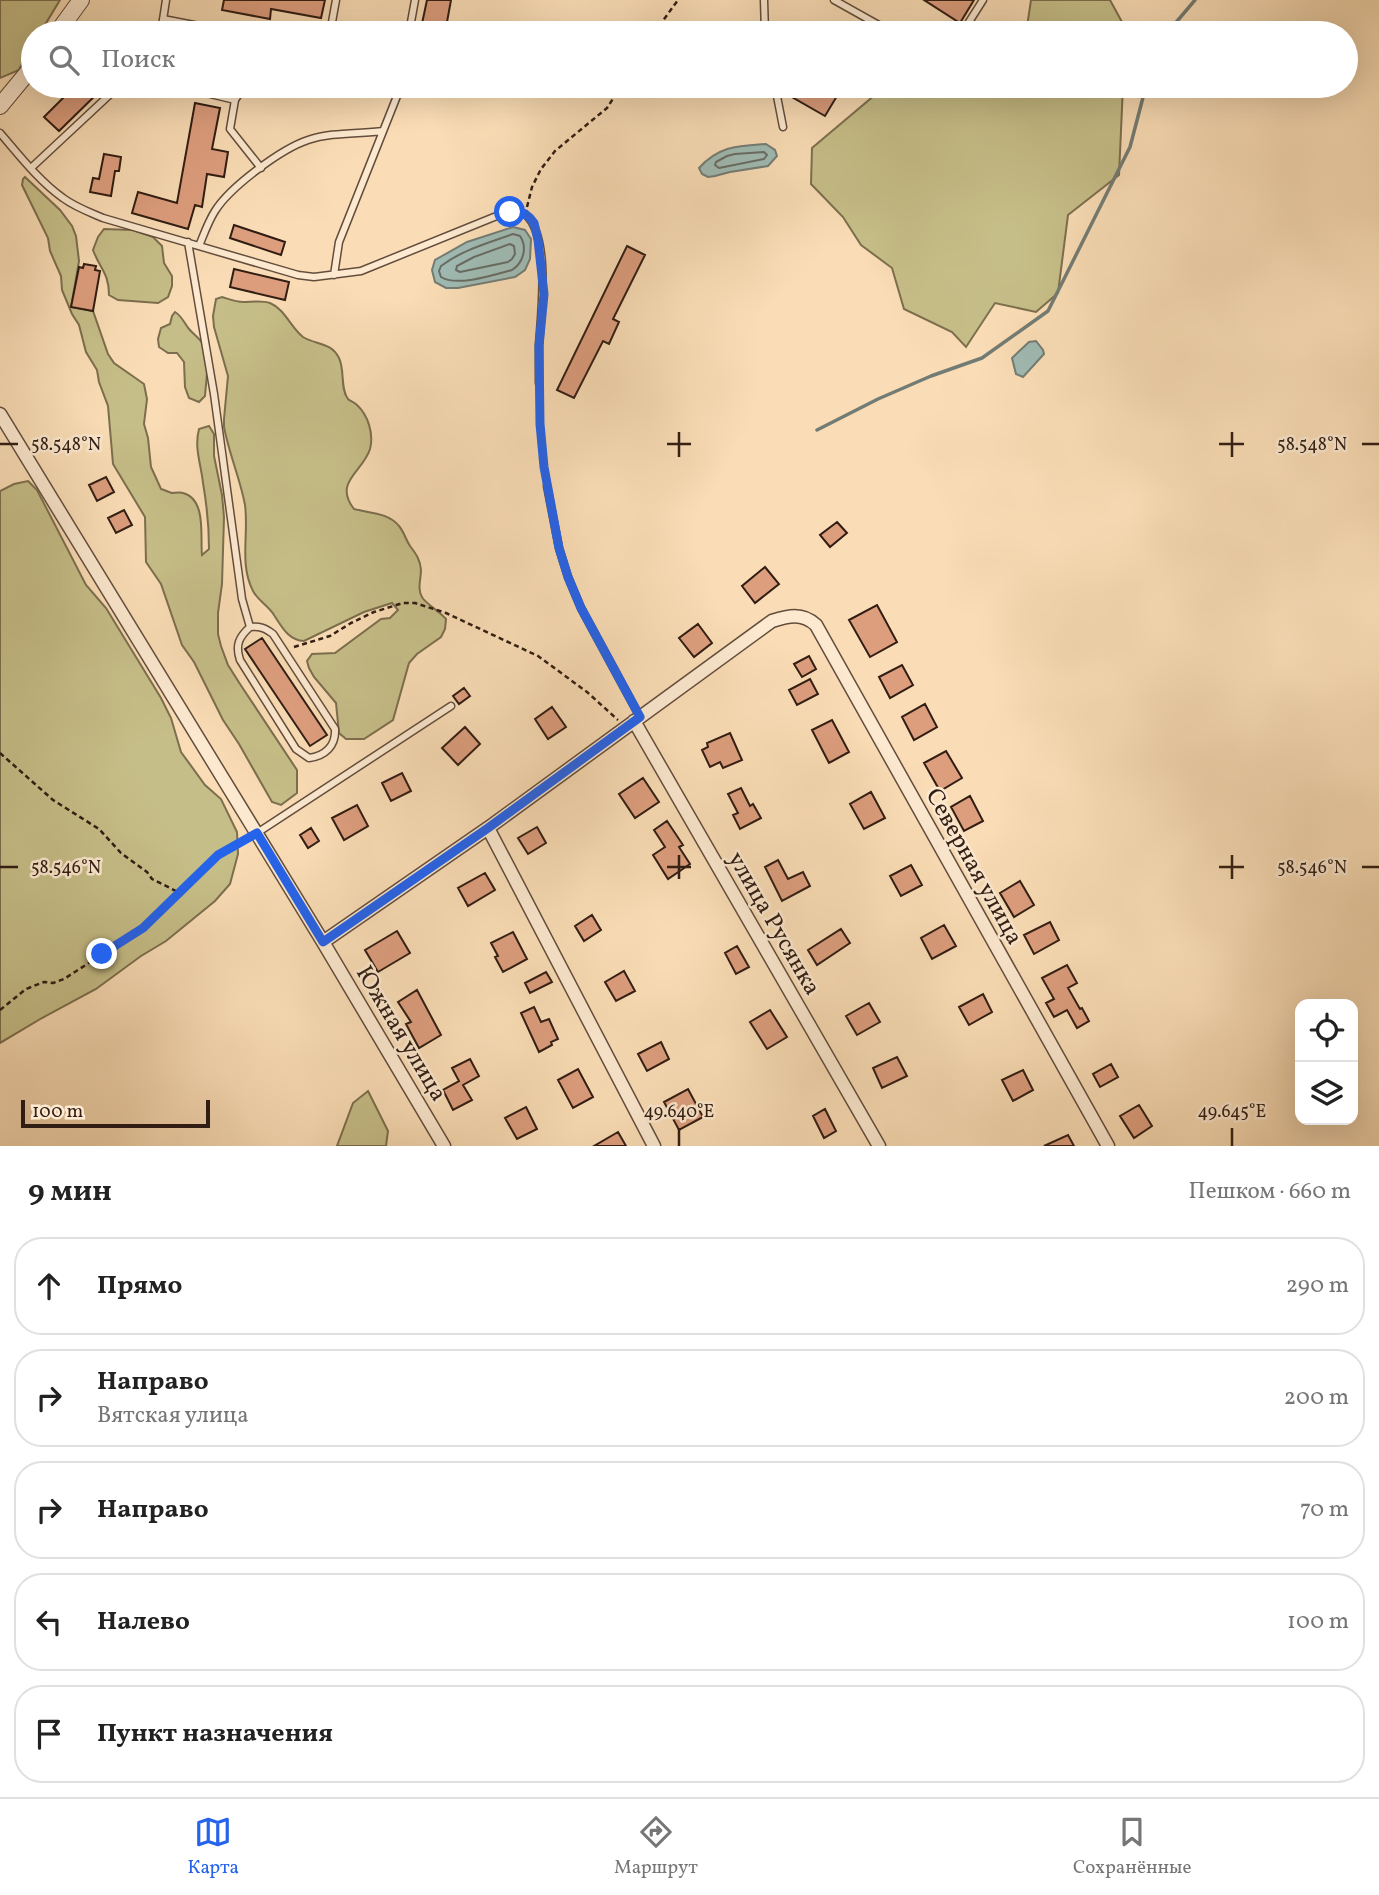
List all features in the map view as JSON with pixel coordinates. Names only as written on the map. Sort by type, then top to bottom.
[{"type":"street","points":[[66,21],[81,0]]},
{"type":"street","points":[[0,107],[21,81]]},
{"type":"street","name":"Южная улица","points":[[0,414],[257,833],[444,1146]]},
{"type":"street","points":[[0,441],[12,433]]},
{"type":"street","name":"Северная улица","points":[[633,721],[772,621],[798,615],[816,625],[1108,1146]]},
{"type":"street","points":[[323,942],[488,828],[633,721]]},
{"type":"street","name":"улица Русянка","points":[[633,721],[879,1146]]},
{"type":"street","points":[[488,828],[654,1146]]},
{"type":"lane","points":[[166,0],[163,19],[173,21]]},
{"type":"lane","points":[[332,21],[336,0]]},
{"type":"lane","points":[[411,21],[415,0]]},
{"type":"lane","points":[[764,0],[765,21]]},
{"type":"lane","points":[[834,0],[872,21]]},
{"type":"lane","points":[[970,21],[983,0]]},
{"type":"lane","points":[[32,168],[106,98]]},
{"type":"lane","points":[[227,98],[235,100],[230,130],[261,168]]},
{"type":"lane","points":[[334,275],[339,242],[396,98]]},
{"type":"lane","points":[[777,98],[783,127]]},
{"type":"lane","points":[[200,246],[207,224],[226,197],[261,168],[294,146],[309,139],[383,131]]},
{"type":"lane","points":[[0,133],[60,196],[85,211],[298,275],[314,277],[361,271],[504,212],[525,214],[534,223],[543,275],[539,383]]},
{"type":"lane","points":[[188,242],[214,394],[242,599],[250,627]]},
{"type":"lane","points":[[547,486],[559,548],[568,577],[633,721]]},
{"type":"lane","points":[[250,627],[266,629],[283,649],[335,729],[336,739],[333,746],[317,757],[309,758],[296,749],[240,660],[237,644],[241,635],[250,627]]},
{"type":"lane","points":[[257,833],[451,706]]},
{"type":"path","points":[[663,21],[678,0]]},
{"type":"path","points":[[525,214],[532,187],[555,150],[607,108],[613,98]]},
{"type":"path","points":[[539,383],[540,424],[547,486]]},
{"type":"path","points":[[283,649],[330,636],[374,612],[403,603],[415,603],[446,613],[538,656],[633,721]]},
{"type":"path","points":[[0,753],[53,800],[99,829],[121,853],[147,872],[152,879],[180,892]]},
{"type":"path","points":[[0,1010],[26,989],[44,982],[53,983],[64,979],[143,928],[218,855],[257,833]]},
{"type":"shaded area","points":[[0,0],[60,0],[47,21],[21,21],[21,66],[19,70],[0,78]]},
{"type":"shaded area","points":[[1031,0],[1110,0],[1121,21],[1028,21]]},
{"type":"shaded area","points":[[871,98],[1122,98],[1119,175],[1068,215],[1058,293],[1036,312],[995,303],[966,347],[952,332],[904,309],[892,268],[861,245],[843,217],[811,184],[812,148]]},
{"type":"shaded area","points":[[25,177],[60,210],[72,226],[79,261],[71,307],[93,311],[108,354],[114,363],[144,384],[147,399],[144,424],[151,467],[161,489],[183,493],[196,503],[201,520],[202,555],[209,549],[209,532],[198,449],[199,429],[209,426],[214,434],[214,456],[224,517],[218,634],[228,665],[297,770],[297,793],[281,805],[272,802],[223,720],[194,662],[182,645],[161,584],[146,562],[145,517],[113,464],[108,406],[97,370],[86,352],[79,325],[62,290],[61,276],[50,251],[48,238],[22,185]]},
{"type":"shaded area","points":[[104,229],[133,230],[153,237],[162,246],[164,263],[172,276],[168,297],[158,303],[118,300],[109,295],[106,276],[93,250]]},
{"type":"shaded area","points":[[222,297],[240,302],[270,303],[280,310],[303,337],[328,346],[336,353],[341,363],[346,395],[364,414],[371,437],[370,449],[348,484],[348,500],[354,509],[385,516],[399,526],[420,563],[419,587],[422,597],[446,619],[441,637],[409,663],[393,720],[364,739],[346,739],[339,733],[336,703],[314,677],[307,661],[312,654],[335,653],[381,619],[390,618],[398,610],[392,603],[364,612],[304,641],[286,632],[253,591],[245,560],[245,505],[224,427],[228,376],[213,316],[216,299]]},
{"type":"shaded area","points":[[175,312],[201,341],[206,352],[205,396],[199,402],[189,398],[185,387],[184,362],[177,353],[168,353],[159,347],[161,328],[170,324]]},
{"type":"shaded area","points":[[28,481],[37,490],[86,585],[106,608],[161,698],[171,718],[181,752],[205,785],[221,799],[237,832],[238,854],[230,884],[215,901],[166,941],[96,989],[0,1043],[0,491]]},
{"type":"shaded area","points":[[368,1091],[388,1131],[386,1146],[337,1146],[353,1103]]},
{"type":"water","points":[[766,144],[775,150],[777,156],[768,166],[708,177],[702,174],[699,168],[721,151]]},
{"type":"water","points":[[513,227],[525,230],[531,239],[530,259],[525,270],[515,277],[458,288],[446,288],[435,282],[432,270],[435,260],[467,242]]},
{"type":"water","points":[[1036,341],[1044,354],[1023,377],[1016,374],[1012,358],[1029,342]]},
{"type":"building","points":[[224,0],[325,0],[321,18],[271,9],[270,19],[222,10]]},
{"type":"building","points":[[427,0],[451,0],[447,21],[423,21]]},
{"type":"building","points":[[924,0],[974,0],[961,21],[957,21]]},
{"type":"building","points":[[63,98],[93,98],[59,131],[44,117]]},
{"type":"building","points":[[794,98],[836,98],[825,116]]},
{"type":"building","points":[[195,103],[220,108],[212,149],[228,152],[224,177],[207,174],[202,207],[195,205],[188,229],[132,213],[138,192],[177,203]]},
{"type":"building","points":[[104,154],[121,157],[119,171],[115,171],[111,196],[90,192],[93,178],[99,179]]},
{"type":"building","points":[[234,225],[285,242],[281,255],[230,238]]},
{"type":"building","points":[[627,246],[645,255],[613,319],[619,322],[609,344],[603,341],[574,398],[557,390]]},
{"type":"building","points":[[84,264],[96,266],[95,270],[100,271],[93,311],[71,307],[79,267],[83,268]]},
{"type":"building","points":[[234,269],[289,282],[285,300],[230,287]]},
{"type":"building","points":[[106,477],[114,492],[97,501],[89,485]]},
{"type":"building","points":[[124,510],[132,525],[116,533],[108,518]]},
{"type":"building","points":[[837,522],[847,533],[830,547],[820,535]]},
{"type":"building","points":[[765,567],[779,584],[755,603],[742,586]]},
{"type":"building","points":[[877,605],[897,642],[870,657],[849,620]]},
{"type":"building","points":[[698,624],[712,643],[694,657],[679,638]]},
{"type":"building","points":[[262,638],[327,735],[310,746],[245,649]]},
{"type":"building","points":[[809,656],[816,669],[802,677],[794,664]]},
{"type":"building","points":[[902,665],[913,685],[890,698],[879,677]]},
{"type":"building","points":[[810,679],[818,694],[797,705],[789,690]]},
{"type":"building","points":[[464,688],[470,696],[459,704],[453,696]]},
{"type":"building","points":[[925,704],[937,727],[914,740],[902,717]]},
{"type":"building","points":[[552,707],[566,727],[548,739],[535,719]]},
{"type":"building","points":[[832,720],[849,752],[829,763],[812,730]]},
{"type":"building","points":[[465,727],[480,744],[458,765],[442,748]]},
{"type":"building","points":[[730,733],[742,760],[723,768],[720,762],[710,767],[702,750],[708,747],[707,743]]},
{"type":"building","points":[[946,751],[962,778],[940,791],[924,763]]},
{"type":"building","points":[[402,773],[411,791],[391,801],[382,783]]},
{"type":"building","points":[[643,778],[659,802],[635,818],[619,794]]},
{"type":"building","points":[[741,788],[750,806],[753,804],[761,818],[740,829],[733,815],[738,813],[728,794]]},
{"type":"building","points":[[871,792],[885,818],[864,829],[850,804]]},
{"type":"building","points":[[970,796],[983,821],[964,831],[951,807]]},
{"type":"building","points":[[357,805],[368,826],[344,840],[332,818]]},
{"type":"building","points":[[667,821],[683,845],[679,847],[690,864],[668,879],[653,855],[665,847],[654,830]]},
{"type":"building","points":[[537,827],[546,843],[528,854],[518,838]]},
{"type":"building","points":[[311,828],[319,841],[308,848],[300,835]]},
{"type":"building","points":[[778,860],[788,879],[803,872],[810,886],[782,901],[765,867]]},
{"type":"building","points":[[911,865],[922,885],[901,896],[890,876]]},
{"type":"building","points":[[485,873],[495,890],[468,906],[458,888]]},
{"type":"building","points":[[1020,881],[1034,905],[1014,917],[1000,893]]},
{"type":"building","points":[[592,915],[601,930],[584,941],[575,926]]},
{"type":"building","points":[[1050,922],[1059,940],[1034,954],[1024,935]]},
{"type":"building","points":[[944,925],[956,946],[932,959],[921,938]]},
{"type":"building","points":[[841,929],[850,943],[817,965],[808,950]]},
{"type":"building","points":[[397,931],[410,953],[378,972],[365,950]]},
{"type":"building","points":[[513,932],[527,959],[503,972],[491,943]]},
{"type":"building","points":[[737,946],[749,967],[736,974],[725,953]]},
{"type":"building","points":[[1067,965],[1077,983],[1068,988],[1089,1021],[1077,1028],[1067,1010],[1054,1017],[1046,1003],[1054,999],[1042,978]]},
{"type":"building","points":[[624,971],[635,991],[616,1001],[605,982]]},
{"type":"building","points":[[546,972],[552,982],[530,993],[525,983]]},
{"type":"building","points":[[417,990],[441,1035],[419,1048],[406,1024],[411,1022],[398,1002]]},
{"type":"building","points":[[983,994],[992,1012],[969,1025],[959,1007]]},
{"type":"building","points":[[869,1003],[880,1022],[857,1035],[846,1016]]},
{"type":"building","points":[[534,1007],[541,1022],[549,1019],[558,1039],[539,1052],[521,1013]]},
{"type":"building","points":[[770,1010],[787,1037],[767,1049],[750,1022]]},
{"type":"building","points":[[661,1042],[669,1059],[647,1071],[638,1054]]},
{"type":"building","points":[[897,1057],[907,1076],[882,1088],[873,1068]]},
{"type":"building","points":[[470,1059],[479,1076],[463,1085],[472,1100],[453,1110],[443,1090],[459,1081],[452,1068]]},
{"type":"building","points":[[1111,1064],[1118,1077],[1100,1087],[1093,1074]]},
{"type":"building","points":[[578,1069],[593,1097],[573,1108],[558,1080]]},
{"type":"building","points":[[1023,1070],[1033,1090],[1013,1101],[1002,1080]]},
{"type":"building","points":[[688,1089],[703,1117],[679,1130],[664,1102]]},
{"type":"building","points":[[1139,1105],[1152,1126],[1134,1138],[1120,1116]]},
{"type":"building","points":[[526,1107],[537,1129],[517,1139],[505,1118]]},
{"type":"building","points":[[825,1109],[836,1131],[824,1138],[813,1116]]},
{"type":"building","points":[[618,1132],[626,1146],[594,1146]]},
{"type":"building","points":[[1068,1135],[1074,1146],[1044,1146]]},
{"type":"waterway","points":[[1177,21],[1195,0]]},
{"type":"waterway","points":[[817,430],[878,399],[982,358],[1048,311],[1130,147],[1143,98]]},
{"type":"route","points":[[102,954],[143,928],[218,855],[257,833],[323,942],[488,828],[640,717],[581,608],[559,548],[544,467],[540,424],[539,346],[544,294],[538,240],[530,218],[525,214],[510,212]]}]
